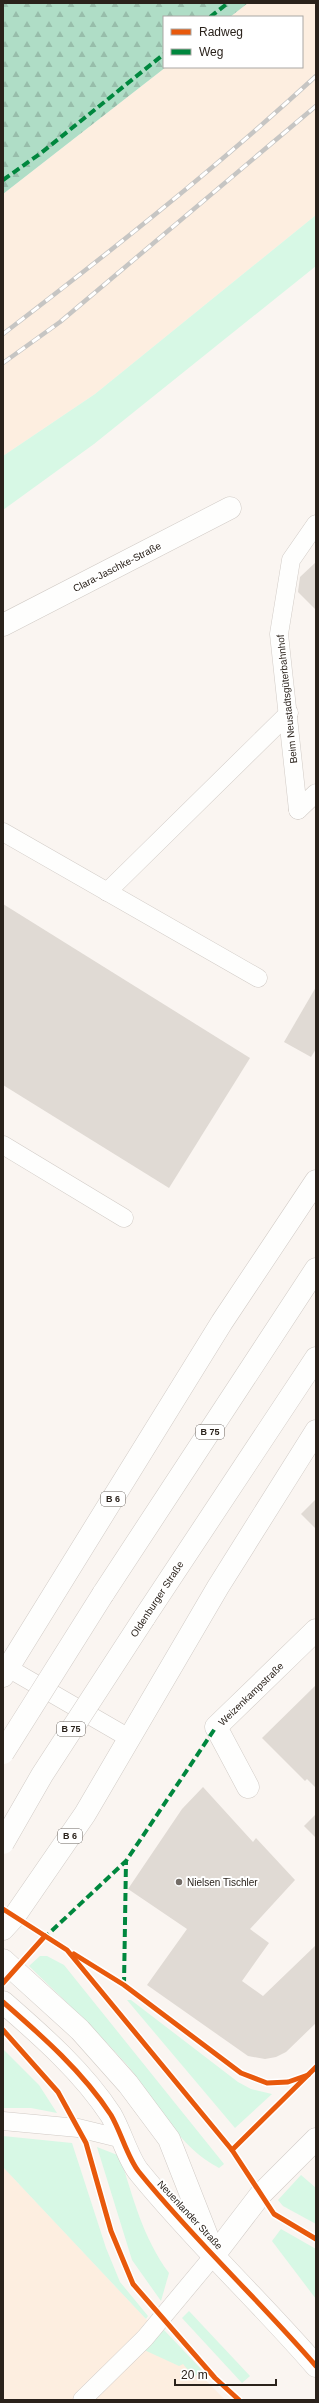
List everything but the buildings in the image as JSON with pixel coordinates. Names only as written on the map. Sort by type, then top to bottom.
[{"type":"main road","name":"Clara-Jaschke-Straße","points":[[3,625],[230,508]]},
{"type":"main road","name":"B 6","points":[[5,1672],[222,1322],[316,1181]]},
{"type":"main road","name":"B 75","points":[[3,1753],[103,1594],[316,1269]]},
{"type":"main road","name":"Oldenburger Straße","points":[[3,1843],[42,1775],[316,1358]]},
{"type":"main road","name":"B 6","points":[[3,1929],[14,1917],[85,1814],[218,1587],[316,1431]]},
{"type":"main road","name":"Weizenkampstraße","points":[[248,1787],[216,1727],[316,1630]]},
{"type":"main road","name":"Neuenlander Straße","points":[[3,1960],[80,2030],[128,2084],[169,2139],[215,2254]]},
{"type":"main road","name":"Neuenlander Straße","points":[[3,2002],[90,2086],[112,2116],[136,2169],[167,2206],[215,2254],[315,2362]]},
{"type":"main road","points":[[215,2254],[261,2194],[316,2139]]},
{"type":"lane","name":"Beim Neustadtsgüterbahnhof","points":[[316,524],[291,560],[279,634],[289,713],[298,810],[316,793]]},
{"type":"lane","points":[[107,892],[289,713]]},
{"type":"lane","points":[[3,832],[258,978]]},
{"type":"lane","points":[[3,1145],[124,1218]]},
{"type":"lane","points":[[5,1672],[129,1738]]},
{"type":"lane","points":[[3,2121],[78,2128],[123,2139]]},
{"type":"lane","points":[[82,2400],[145,2338],[215,2254]]},
{"type":"shaded area","points":[[248,3],[316,3],[316,215],[95,394],[3,456],[3,194],[165,68],[303,68],[303,16],[231,16]]},
{"type":"shaded area","points":[[3,2167],[146,2319],[225,2400],[3,2400]]},
{"type":"green space","points":[[3,3],[248,3],[231,16],[163,16],[163,68],[165,68],[3,194]]},
{"type":"green space","points":[[316,215],[316,266],[94,444],[3,510],[3,456],[95,394]]},
{"type":"green space","points":[[40,1956],[47,1956],[64,1965],[224,2164],[219,2168],[204,2159],[191,2148],[169,2122],[128,2066],[29,1966]]},
{"type":"green space","points":[[127,2000],[131,2000],[238,2082],[251,2089],[272,2094],[235,2128]]},
{"type":"green space","points":[[3,2049],[39,2085],[57,2113],[31,2108],[3,2108]]},
{"type":"green space","points":[[3,2136],[72,2143],[106,2248],[120,2282],[148,2316],[146,2319],[3,2167]]},
{"type":"green space","points":[[97,2147],[120,2156],[145,2232],[169,2273],[161,2301],[132,2260]]},
{"type":"green space","points":[[301,2175],[316,2188],[316,2224],[283,2206],[278,2200]]},
{"type":"green space","points":[[281,2229],[316,2249],[316,2299],[272,2241]]},
{"type":"green space","points":[[189,2311],[250,2376],[242,2383],[182,2318]]},
{"type":"green space","points":[[164,2330],[202,2370],[194,2377],[183,2364],[179,2366],[142,2349]]},
{"type":"railway","points":[[3,334],[162,209],[240,144],[316,76]]},
{"type":"railway","points":[[3,363],[60,322],[316,106]]},
{"type":"marked path","points":[[211,16],[228,3]]},
{"type":"marked path","points":[[3,180],[41,153],[163,55]]},
{"type":"marked path","points":[[43,1939],[126,1861],[216,1727]]},
{"type":"marked path","points":[[124,1985],[126,1861]]},
{"type":"cycle path","points":[[3,1909],[67,1950],[232,2150],[274,2214],[316,2239]]},
{"type":"cycle path","points":[[3,1983],[45,1936]]},
{"type":"cycle path","points":[[74,1954],[124,1985],[241,2073],[267,2083],[288,2082],[308,2075]]},
{"type":"cycle path","points":[[3,2002],[47,2041],[88,2084],[111,2115],[131,2160],[139,2172],[182,2222],[316,2366]]},
{"type":"cycle path","points":[[3,2030],[58,2092],[86,2143],[111,2231],[133,2284],[215,2378],[239,2400]]},
{"type":"cycle path","points":[[232,2150],[316,2067]]},
{"type":"place","name":"Nielsen Tischler","points":[[179,1882]]}]
